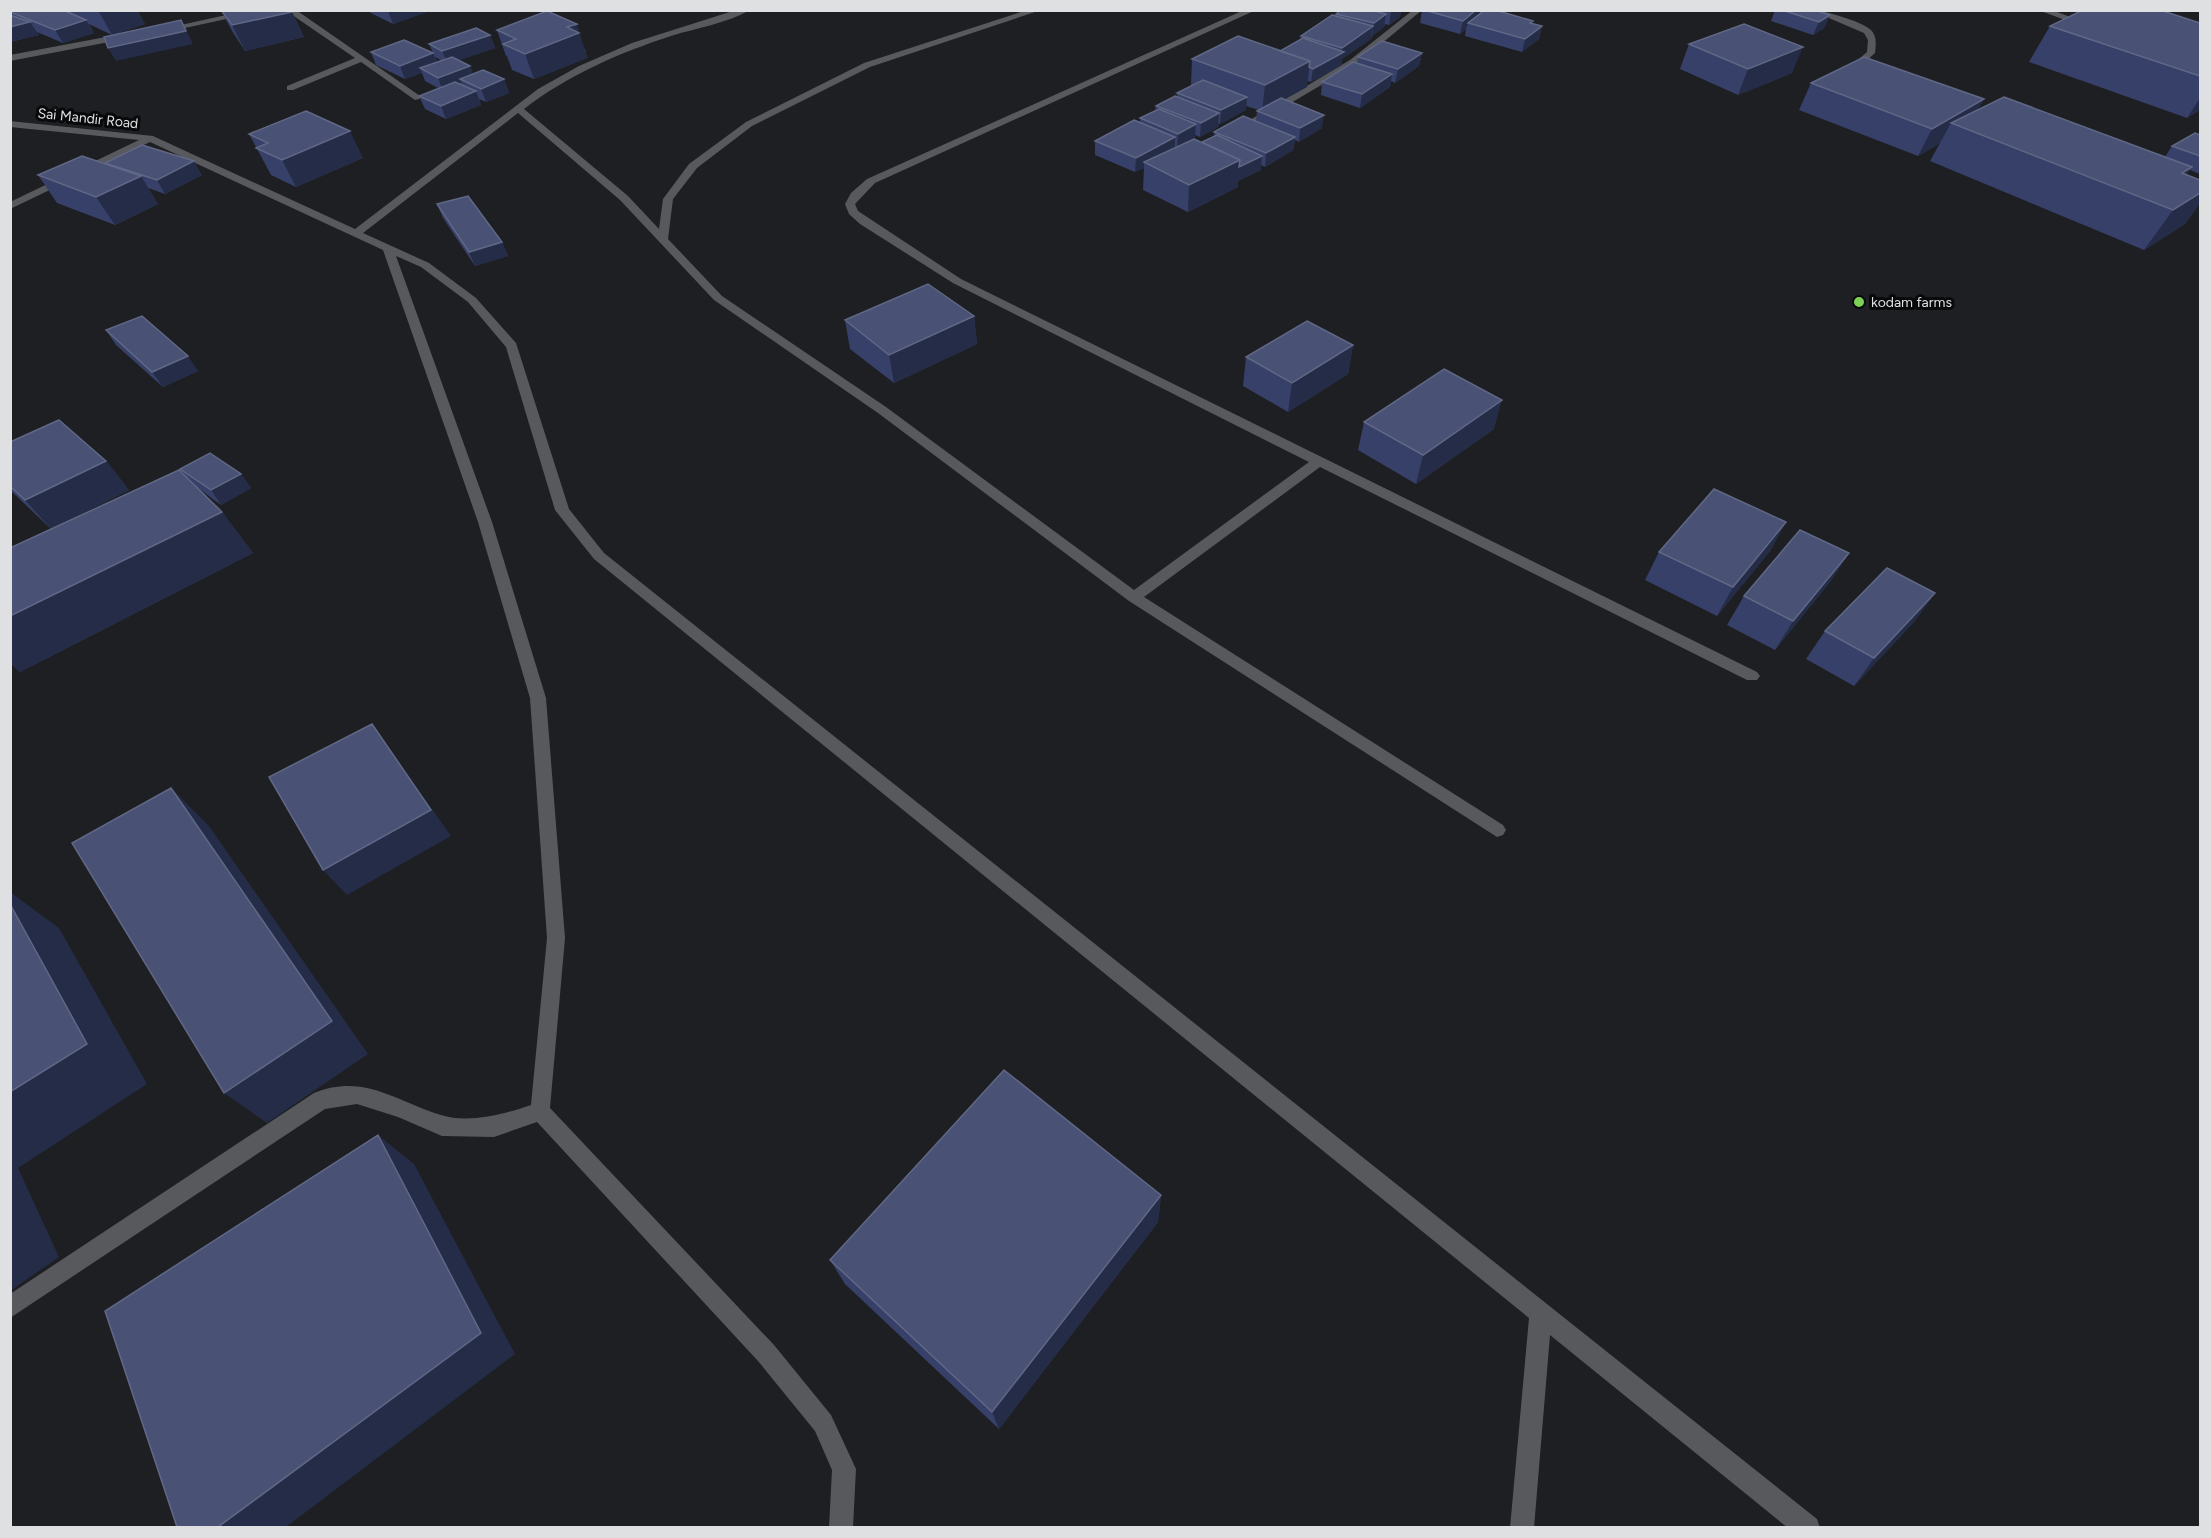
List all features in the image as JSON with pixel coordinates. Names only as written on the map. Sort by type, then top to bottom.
[{"type":"street","points":[[149,32],[264,10]]},
{"type":"street","points":[[289,10],[418,98]]},
{"type":"street","points":[[356,233],[542,91],[582,68],[635,45],[746,10]]},
{"type":"street","points":[[663,239],[668,200],[686,174],[693,166],[749,124],[867,65],[1037,10]]},
{"type":"street","points":[[1252,10],[871,181],[855,195],[850,204],[853,212],[864,222],[957,281],[1752,676]]},
{"type":"street","points":[[1228,136],[1331,77],[1396,32],[1418,10]]},
{"type":"street","points":[[1814,10],[1867,31],[1872,40],[1871,53],[1851,70],[1859,79]]},
{"type":"street","points":[[2042,10],[2098,28]]},
{"type":"street","points":[[10,58],[137,34]]},
{"type":"street","points":[[290,88],[362,58]]},
{"type":"street","points":[[518,110],[555,138],[624,198],[718,298],[882,410],[1134,597],[1497,830]]},
{"type":"street","name":"Sai Mandir Road","points":[[10,124],[150,138]]},
{"type":"street","points":[[150,138],[425,264],[472,300],[512,346],[562,510],[599,556],[1808,1527]]},
{"type":"street","name":"Sai Mandir Road","points":[[10,206],[150,138]]},
{"type":"street","points":[[388,248],[485,522],[538,698],[556,938],[540,1111],[766,1353],[823,1423],[844,1469],[841,1527]]},
{"type":"street","points":[[1134,597],[1319,461]]},
{"type":"street","points":[[10,1306],[321,1100],[357,1094],[401,1108],[442,1126],[494,1127],[540,1111]]},
{"type":"street","points":[[1522,1527],[1541,1312]]},
{"type":"building","points":[[10,10],[63,10],[86,20],[55,30],[10,12]]},
{"type":"building","points":[[221,10],[291,10],[292,12],[232,25]]},
{"type":"building","points":[[1341,10],[1371,10],[1386,14],[1374,23],[1336,14]]},
{"type":"building","points":[[1424,10],[1476,10],[1463,21]]},
{"type":"building","points":[[1485,10],[1495,10],[1533,21],[1530,23],[1542,26],[1525,39],[1468,23]]},
{"type":"building","points":[[1782,10],[1814,10],[1830,15],[1819,22]]},
{"type":"building","points":[[2083,10],[2160,10],[2200,23],[2200,76],[2050,26]]},
{"type":"building","points":[[547,11],[577,24],[567,27],[579,33],[525,54],[503,44],[516,39],[497,30]]},
{"type":"building","points":[[10,15],[30,22],[10,27]]},
{"type":"building","points":[[1332,15],[1373,26],[1342,48],[1301,36]]},
{"type":"building","points":[[181,20],[186,31],[108,48],[104,37]]},
{"type":"building","points":[[1744,24],[1803,47],[1748,69],[1689,44]]},
{"type":"building","points":[[476,28],[490,35],[442,51],[429,44]]},
{"type":"building","points":[[1238,36],[1310,61],[1265,85],[1192,59]]},
{"type":"building","points":[[1303,38],[1344,52],[1313,69],[1309,67],[1310,61],[1280,51]]},
{"type":"building","points":[[404,40],[433,53],[400,66],[371,52]]},
{"type":"building","points":[[1382,41],[1422,53],[1398,69],[1358,57]]},
{"type":"building","points":[[452,57],[470,66],[438,78],[420,68]]},
{"type":"building","points":[[1864,57],[1984,99],[1932,129],[1811,83]]},
{"type":"building","points":[[1353,62],[1392,74],[1362,94],[1322,82]]},
{"type":"building","points":[[483,70],[504,79],[481,89],[460,79]]},
{"type":"building","points":[[1203,80],[1247,97],[1221,110],[1177,93]]},
{"type":"building","points":[[455,82],[476,91],[441,106],[419,96]]},
{"type":"building","points":[[1175,96],[1219,113],[1201,123],[1156,106]]},
{"type":"building","points":[[2004,97],[2192,167],[2182,173],[2200,180],[2200,193],[2173,210],[1951,123]]},
{"type":"building","points":[[1281,98],[1324,115],[1300,128],[1257,111]]},
{"type":"building","points":[[1159,109],[1196,124],[1178,134],[1140,118]]},
{"type":"building","points":[[306,111],[350,131],[282,160],[256,148],[268,143],[249,134]]},
{"type":"building","points":[[1243,116],[1295,137],[1266,153],[1214,132]]},
{"type":"building","points":[[1134,120],[1175,137],[1136,158],[1095,141]]},
{"type":"building","points":[[2195,133],[2200,135],[2200,156],[2172,146]]},
{"type":"building","points":[[1217,135],[1262,156],[1239,167],[1240,160],[1202,142]]},
{"type":"building","points":[[1194,139],[1240,160],[1189,185],[1144,162]]},
{"type":"building","points":[[142,145],[194,161],[157,180],[105,163]]},
{"type":"building","points":[[82,156],[141,176],[96,197],[38,175]]},
{"type":"building","points":[[468,196],[502,242],[469,252],[437,204]]},
{"type":"building","points":[[928,284],[974,316],[889,355],[845,320]]},
{"type":"building","points":[[142,316],[188,356],[152,372],[106,330]]},
{"type":"building","points":[[1307,321],[1353,345],[1292,383],[1246,357]]},
{"type":"building","points":[[1444,369],[1502,400],[1423,455],[1364,422]]},
{"type":"building","points":[[59,420],[106,461],[25,500],[10,486],[10,442]]},
{"type":"building","points":[[210,453],[241,474],[211,490],[180,469]]},
{"type":"building","points":[[179,470],[222,512],[10,616],[10,548]]},
{"type":"building","points":[[1714,489],[1786,522],[1733,587],[1659,552]]},
{"type":"building","points":[[1800,530],[1849,553],[1793,621],[1744,596]]},
{"type":"building","points":[[1887,568],[1935,593],[1874,658],[1825,631]]},
{"type":"building","points":[[372,724],[431,810],[323,870],[269,777]]},
{"type":"building","points":[[171,788],[332,1021],[224,1093],[72,843]]},
{"type":"building","points":[[10,904],[87,1044],[10,1092]]},
{"type":"building","points":[[1004,1070],[1161,1195],[992,1412],[830,1260]]},
{"type":"building","points":[[378,1135],[481,1333],[218,1527],[177,1527],[105,1311]]},
{"type":"place","name":"kodam farms","points":[[1859,302]]}]
